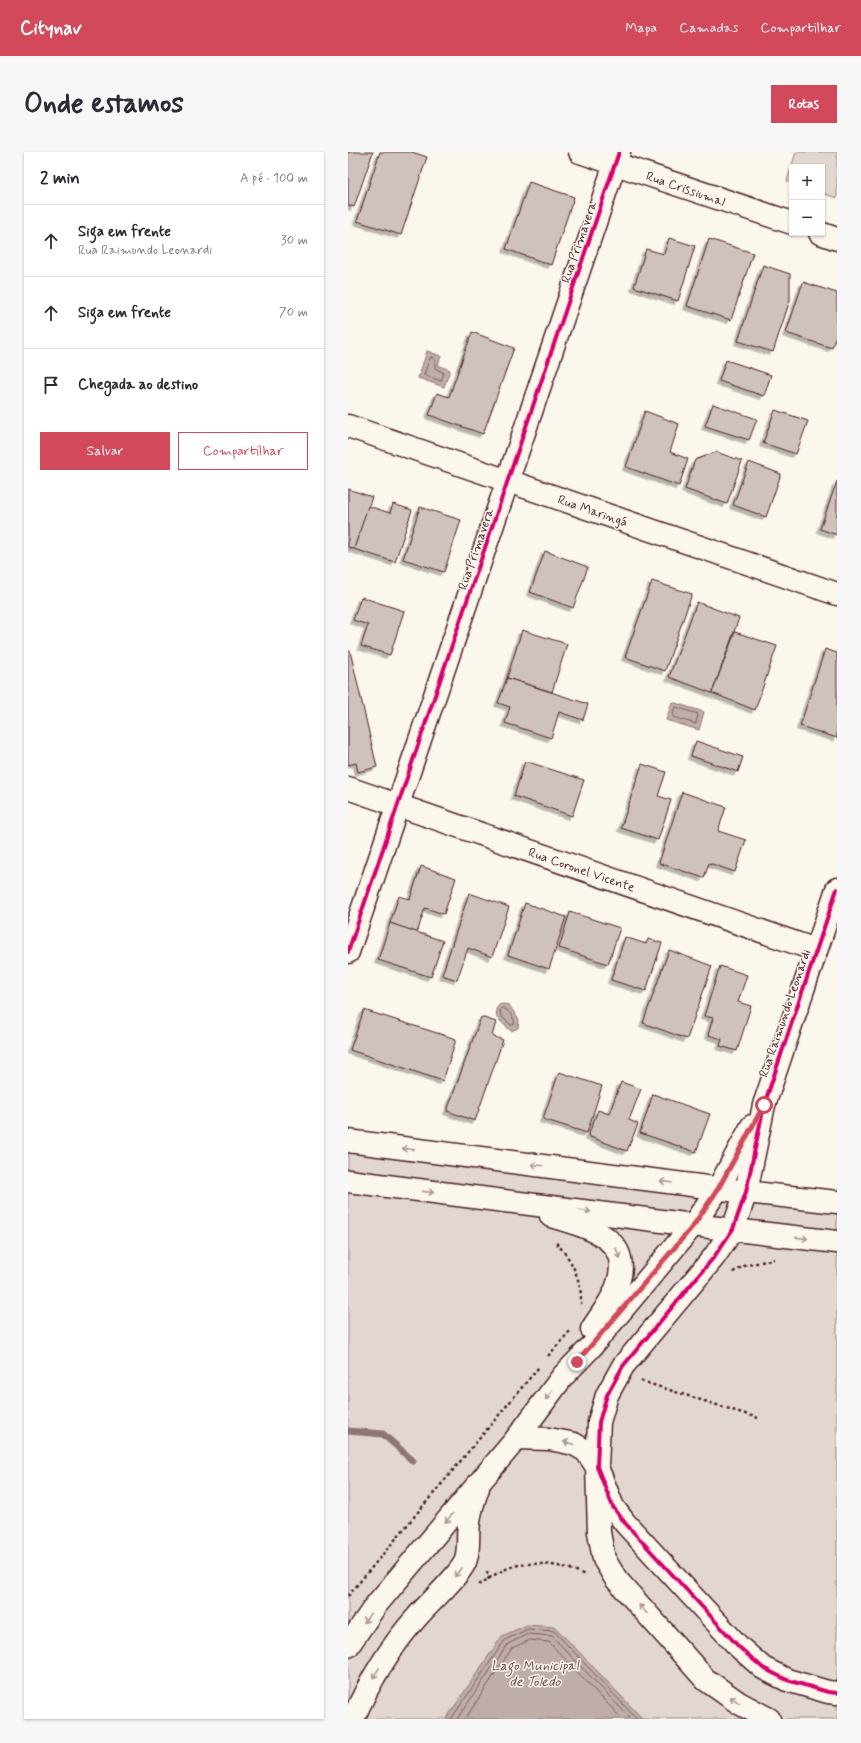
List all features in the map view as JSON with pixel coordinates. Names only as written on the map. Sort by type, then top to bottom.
[{"type":"street","name":"Rua Crissiumal","points":[[580,152],[617,158],[789,223]]},
{"type":"street","name":"Rua Primavera","points":[[348,952],[617,158]]},
{"type":"street","points":[[825,235],[837,239]]},
{"type":"street","name":"Rua Maringá","points":[[348,426],[509,480],[837,594]]},
{"type":"street","name":"Rua Coronel Vicente","points":[[348,788],[398,804],[816,950]]},
{"type":"street","name":"Rua Raimundo Leonardi","points":[[769,1719],[739,1703],[706,1680],[616,1579],[604,1559],[599,1532],[599,1422],[607,1394],[623,1366],[714,1257],[733,1229],[746,1192],[764,1105],[837,889]]},
{"type":"street","name":"Rua Raimundo Leonardi","points":[[563,1376],[591,1347],[693,1226],[718,1189],[764,1105]]},
{"type":"street","points":[[348,1141],[718,1189],[837,1202]]},
{"type":"street","points":[[348,1181],[693,1226],[733,1229],[837,1242]]},
{"type":"street","points":[[348,1646],[376,1605],[517,1438],[563,1376],[616,1291],[621,1273],[622,1262],[618,1250],[612,1242],[591,1230],[568,1221],[496,1200]]},
{"type":"street","points":[[517,1438],[549,1439],[574,1444],[586,1451],[598,1467],[613,1507],[625,1523],[739,1647],[763,1668],[787,1680],[828,1692],[837,1693]]},
{"type":"street","points":[[353,1719],[365,1691],[394,1645],[416,1618],[455,1576],[465,1562],[468,1545],[468,1524],[473,1502],[481,1481]]},
{"type":"path","points":[[554,1241],[564,1251],[576,1273],[581,1291],[580,1310]]},
{"type":"path","points":[[730,1275],[744,1266],[782,1258]]},
{"type":"path","points":[[547,1358],[571,1329]]},
{"type":"path","points":[[348,1596],[542,1364]]},
{"type":"path","points":[[636,1386],[644,1375]]},
{"type":"path","points":[[639,1381],[758,1418]]},
{"type":"path","points":[[476,1587],[513,1566],[534,1564],[568,1568],[585,1575],[590,1580]]},
{"type":"path","points":[[486,1568],[489,1580]]},
{"type":"path","points":[[585,1575],[586,1568]]},
{"type":"shaded area","points":[[796,152],[837,152],[837,198],[825,194],[825,164],[792,164]]},
{"type":"shaded area","points":[[348,1137],[837,1203],[837,1719],[348,1719]]},
{"type":"water","points":[[427,351],[441,356],[438,365],[450,370],[444,387],[418,378]]},
{"type":"water","points":[[672,702],[704,712],[699,730],[666,720]]},
{"type":"water","points":[[499,1005],[509,1005],[519,1020],[518,1028],[511,1031],[497,1018],[496,1009]]},
{"type":"water","name":"Lago Municipal de Toledo","points":[[527,1625],[555,1627],[643,1719],[446,1719],[502,1636]]},
{"type":"building","points":[[348,152],[373,152],[354,207],[348,205]]},
{"type":"building","points":[[380,152],[412,152],[427,157],[401,235],[357,221]]},
{"type":"building","points":[[529,182],[574,197],[551,265],[506,249]]},
{"type":"building","points":[[669,238],[695,246],[678,301],[634,287],[646,249],[664,254]]},
{"type":"building","points":[[709,239],[753,253],[731,320],[687,306]]},
{"type":"building","points":[[763,265],[790,274],[790,300],[773,352],[738,341]]},
{"type":"building","points":[[803,282],[837,293],[837,332],[832,348],[786,333]]},
{"type":"building","points":[[472,332],[514,348],[483,434],[429,415],[437,393],[449,397]]},
{"type":"building","points":[[726,360],[771,375],[764,396],[719,381]]},
{"type":"building","points":[[713,404],[757,419],[749,440],[705,426]]},
{"type":"building","points":[[775,410],[808,421],[796,454],[763,443]]},
{"type":"building","points":[[645,411],[679,424],[670,452],[688,459],[679,486],[626,467]]},
{"type":"building","points":[[716,452],[742,461],[727,504],[685,489],[695,460]]},
{"type":"building","points":[[749,462],[781,474],[766,517],[733,505]]},
{"type":"building","points":[[837,481],[837,535],[820,529]]},
{"type":"building","points":[[348,489],[372,497],[354,549],[348,547]]},
{"type":"building","points":[[393,504],[412,510],[395,562],[354,549],[368,506],[390,513]]},
{"type":"building","points":[[420,507],[461,520],[444,572],[403,559]]},
{"type":"building","points":[[545,551],[588,567],[573,608],[530,592]]},
{"type":"building","points":[[652,581],[692,594],[665,671],[625,657]]},
{"type":"building","points":[[361,597],[404,611],[390,655],[361,646],[368,625],[353,620]]},
{"type":"building","points":[[697,602],[739,618],[712,693],[669,677]]},
{"type":"building","points":[[522,630],[567,644],[552,692],[507,678]]},
{"type":"building","points":[[735,632],[777,646],[755,710],[712,693]]},
{"type":"building","points":[[825,649],[837,653],[837,738],[800,726]]},
{"type":"building","points":[[350,651],[377,767],[358,772],[356,763],[348,765],[348,652]]},
{"type":"building","points":[[507,678],[588,704],[583,720],[559,712],[551,738],[505,723],[510,707],[498,703]]},
{"type":"building","points":[[696,741],[743,757],[738,772],[691,756]]},
{"type":"building","points":[[525,761],[584,780],[572,816],[514,796]]},
{"type":"building","points":[[642,764],[666,772],[658,796],[671,800],[658,840],[621,828]]},
{"type":"building","points":[[682,792],[726,807],[718,831],[746,840],[735,872],[709,863],[704,878],[659,863]]},
{"type":"building","points":[[421,866],[456,878],[444,914],[425,908],[417,933],[390,923],[399,896],[410,899]]},
{"type":"building","points":[[469,893],[509,907],[492,957],[468,948],[457,980],[442,975]]},
{"type":"building","points":[[525,903],[566,917],[549,969],[508,955]]},
{"type":"building","points":[[570,912],[620,928],[608,964],[559,948]]},
{"type":"building","points":[[390,923],[443,941],[431,977],[378,960]]},
{"type":"building","points":[[625,937],[646,944],[648,939],[662,943],[646,991],[611,980]]},
{"type":"building","points":[[669,950],[712,966],[687,1039],[643,1023]]},
{"type":"building","points":[[720,966],[747,975],[738,1002],[751,1006],[737,1051],[720,1046],[722,1039],[708,1035],[713,1018],[704,1016]]},
{"type":"building","points":[[364,1010],[456,1039],[443,1081],[350,1050]]},
{"type":"building","points":[[481,1017],[496,1022],[492,1036],[503,1040],[475,1121],[447,1111]]},
{"type":"building","points":[[559,1072],[602,1086],[587,1133],[543,1119]]},
{"type":"building","points":[[621,1082],[641,1089],[629,1120],[638,1124],[627,1151],[588,1136],[598,1110],[609,1114]]},
{"type":"building","points":[[653,1094],[710,1114],[696,1152],[640,1133]]},
{"type":"waterway","points":[[348,1431],[383,1434],[413,1461]]},
{"type":"cycle path","points":[[348,952],[619,152]]},
{"type":"cycle path","points":[[837,889],[764,1105],[746,1192],[733,1229],[714,1257],[623,1366],[607,1395],[599,1422],[597,1467],[613,1507],[625,1523],[739,1647],[763,1668],[787,1680],[828,1692],[837,1693]]},
{"type":"route","points":[[577,1362],[693,1226],[718,1189],[764,1105]]}]
